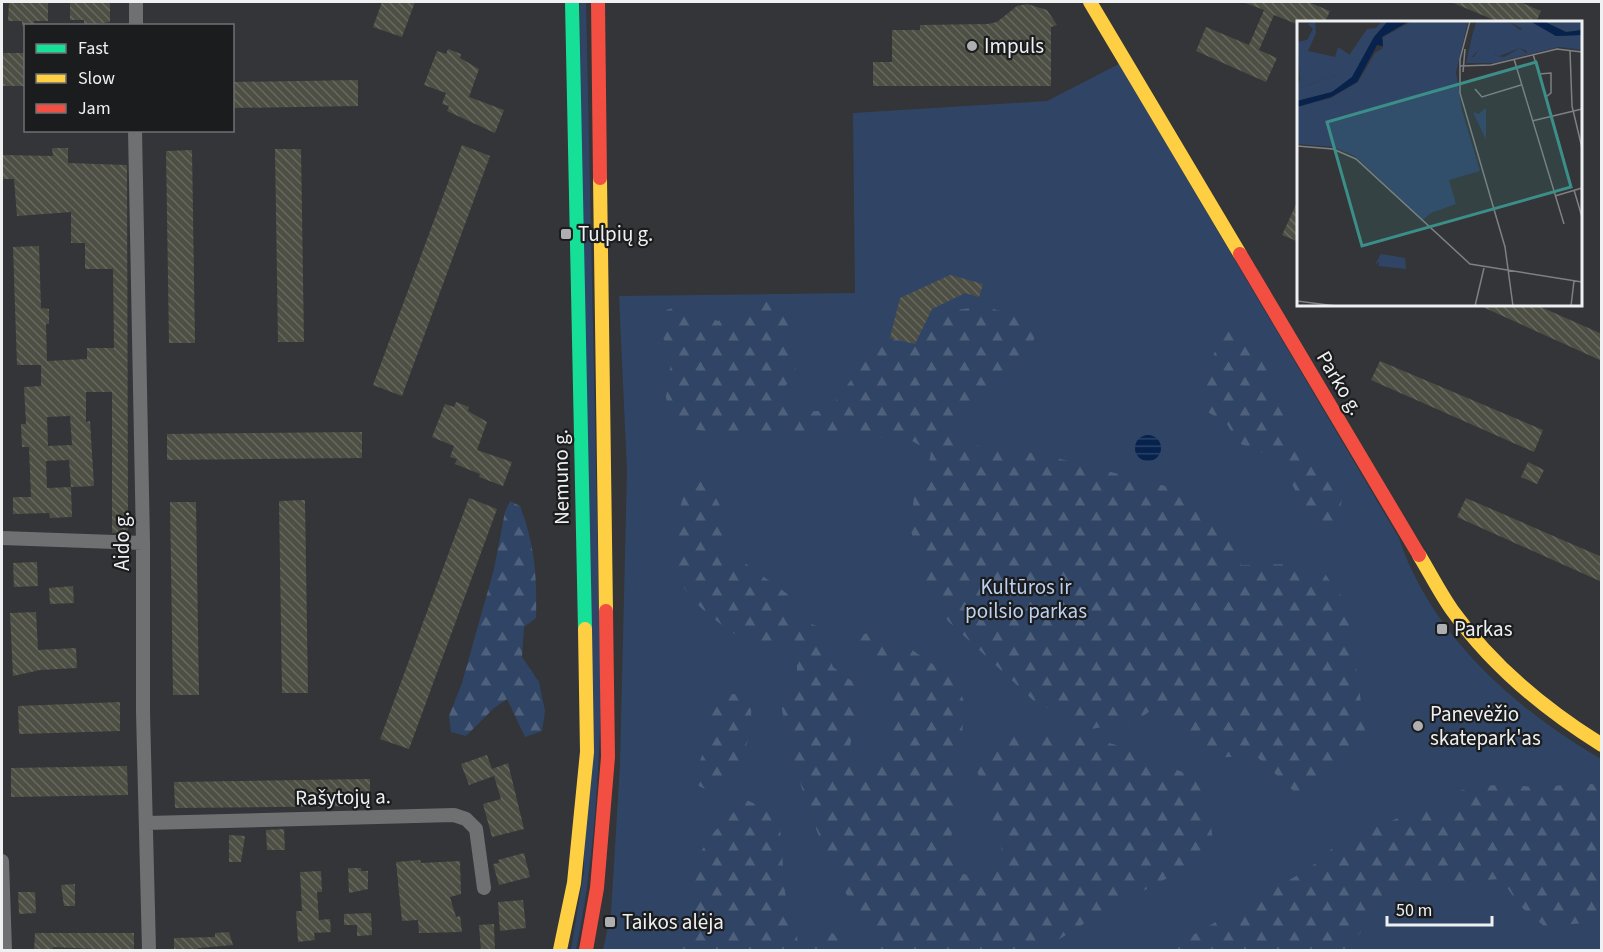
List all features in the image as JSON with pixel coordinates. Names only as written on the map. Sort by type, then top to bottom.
[{"type":"main road","name":"Nemuno g.","points":[[560,951],[574,883],[587,752],[572,2]]},
{"type":"main road","name":"Nemuno g.","points":[[586,951],[597,888],[608,757],[598,2]]},
{"type":"main road","name":"Parko g.","points":[[1090,2],[1451,609],[1468,632],[1511,679],[1560,719],[1602,745]]},
{"type":"street","points":[[136,2],[136,24]]},
{"type":"street","name":"Aido g.","points":[[135,132],[143,543],[143,712],[149,951]]},
{"type":"street","points":[[2,538],[143,543]]},
{"type":"street","name":"Rašytojų a.","points":[[147,823],[454,815],[465,819],[476,829],[484,888]]},
{"type":"street","points":[[2,861],[5,951]]},
{"type":"green space","points":[[580,2],[586,2],[601,703],[591,858],[576,950],[571,950],[584,871]]},
{"type":"green space","name":"Kultūros ir poilsio parkas","points":[[1119,64],[1399,538],[1413,573],[1432,606],[1454,637],[1508,693],[1569,739],[1601,759],[1601,950],[603,950],[611,913],[620,765],[627,471],[619,296],[855,293],[853,113],[1047,101]]},
{"type":"green space","points":[[785,300],[796,368],[783,391],[795,413],[829,410],[896,319],[984,306],[1035,322],[1039,331],[1009,380],[946,429],[959,443],[1041,454],[1177,489],[1228,528],[1241,565],[1291,564],[1325,574],[1348,606],[1365,732],[1331,777],[1301,798],[1255,755],[1203,759],[1168,713],[1153,709],[1136,721],[1091,729],[1034,701],[948,621],[923,575],[911,531],[914,495],[928,468],[931,452],[907,438],[726,435],[697,430],[668,412],[666,397],[672,355],[662,336],[666,310],[677,307],[718,321],[762,301]]},
{"type":"green space","points":[[1233,325],[1243,329],[1260,351],[1288,429],[1303,455],[1335,476],[1343,494],[1338,519],[1325,529],[1311,526],[1301,515],[1299,498],[1280,460],[1238,443],[1227,424],[1200,407],[1220,332]]},
{"type":"green space","points":[[692,472],[704,480],[720,506],[728,530],[726,549],[790,596],[796,620],[818,626],[833,667],[853,682],[858,698],[848,759],[852,771],[861,774],[873,758],[894,748],[890,677],[881,662],[843,639],[873,632],[912,650],[953,678],[965,703],[951,841],[958,873],[975,876],[997,869],[1002,851],[977,771],[983,752],[995,737],[1018,734],[1082,736],[1123,747],[1188,775],[1194,779],[1203,793],[1210,816],[1213,841],[1196,863],[1101,913],[1042,950],[881,950],[862,921],[831,863],[797,771],[781,705],[795,680],[797,666],[795,659],[783,642],[755,647],[726,628],[704,611],[688,594],[678,576],[674,556],[675,532]]},
{"type":"green space","points":[[510,501],[520,506],[529,534],[534,561],[536,618],[524,627],[522,657],[539,682],[545,711],[542,731],[525,737],[507,699],[494,708],[466,736],[451,732],[449,716],[462,683],[494,569],[505,512]]},
{"type":"green space","points":[[715,694],[735,694],[751,709],[751,721],[744,752],[734,770],[721,790],[709,791],[699,786],[697,773],[709,738],[705,726],[705,709]]},
{"type":"green space","points":[[1581,782],[1601,786],[1601,922],[1544,926],[1520,906],[1501,879],[1413,884],[1364,928],[1347,950],[1167,950],[1310,868],[1336,845],[1372,822],[1391,821],[1427,806],[1437,817],[1458,812],[1459,791],[1479,786],[1544,787]]},
{"type":"green space","points":[[746,800],[779,814],[785,893],[799,945],[813,947],[819,929],[841,936],[844,950],[683,950],[685,920],[694,878],[693,863],[715,831]]},
{"type":"shaded area","points":[[1148,435],[1157,439],[1161,448],[1157,457],[1148,461],[1139,457],[1135,448],[1139,439]]},
{"type":"building","points":[[9,2],[48,2],[48,21],[34,21],[34,24],[22,26],[22,21],[8,21]]},
{"type":"building","points":[[70,2],[110,2],[110,22],[84,24],[84,20],[70,20]]},
{"type":"building","points":[[382,2],[415,2],[402,37],[373,27]]},
{"type":"building","points":[[1243,2],[1308,2],[1330,11],[1325,21],[1297,21],[1297,24],[1274,15],[1259,50],[1277,58],[1266,82],[1196,51],[1206,27],[1249,45],[1264,10]]},
{"type":"building","points":[[1451,2],[1520,2],[1541,11],[1536,21],[1497,21]]},
{"type":"building","name":"Impuls","points":[[1027,4],[1047,10],[1057,25],[1051,27],[1051,86],[873,86],[873,62],[892,62],[892,30],[920,30],[920,25],[988,24],[997,22],[1017,6]]},
{"type":"building","points":[[448,49],[461,54],[460,58],[479,69],[469,97],[504,110],[495,133],[447,111],[449,106],[442,104],[446,93],[424,85],[437,51],[446,54]]},
{"type":"building","points":[[2,53],[24,53],[24,86],[2,86]]},
{"type":"building","points":[[358,80],[358,106],[234,108],[234,82]]},
{"type":"building","points":[[462,145],[490,156],[402,396],[373,385]]},
{"type":"building","points":[[52,148],[68,148],[68,163],[127,165],[128,532],[112,533],[112,392],[86,392],[86,422],[90,421],[94,486],[71,487],[72,517],[50,518],[49,513],[13,514],[13,497],[31,497],[29,447],[22,447],[21,424],[26,424],[24,387],[41,386],[41,365],[17,365],[13,247],[39,246],[41,308],[49,309],[49,324],[46,324],[47,361],[87,359],[87,348],[114,348],[113,269],[85,269],[85,243],[71,243],[71,212],[17,216],[14,179],[2,179],[3,155],[53,156]],"holes":[[[70,416],[72,445],[48,446],[47,417]],[[69,460],[71,487],[47,488],[46,461]]]},
{"type":"building","points":[[275,149],[301,149],[304,342],[278,342]]},
{"type":"building","points":[[192,150],[195,343],[169,343],[166,151]]},
{"type":"building","points":[[1297,202],[1297,241],[1282,235]]},
{"type":"building","points":[[950,275],[983,284],[979,297],[965,293],[932,309],[915,344],[890,338],[900,298]]},
{"type":"building","points":[[1480,306],[1539,306],[1602,334],[1602,361]]},
{"type":"building","points":[[1380,361],[1543,430],[1534,452],[1371,380]]},
{"type":"building","points":[[456,402],[469,407],[468,411],[487,422],[477,450],[512,462],[503,486],[479,477],[480,474],[455,464],[457,459],[450,457],[454,446],[432,437],[445,404],[454,407]]},
{"type":"building","points":[[362,432],[362,458],[167,460],[167,434]]},
{"type":"building","points":[[1528,462],[1544,470],[1537,484],[1521,477]]},
{"type":"building","points":[[469,498],[497,509],[409,749],[380,739]]},
{"type":"building","points":[[1466,498],[1602,557],[1602,582],[1457,517]]},
{"type":"building","points":[[305,500],[308,693],[282,693],[279,501]]},
{"type":"building","points":[[170,502],[196,502],[199,695],[173,695]]},
{"type":"building","points":[[37,562],[38,586],[14,587],[13,563]]},
{"type":"building","points":[[73,586],[74,603],[50,604],[49,588]]},
{"type":"building","points":[[36,612],[38,650],[76,648],[77,668],[40,670],[13,676],[10,613]]},
{"type":"building","points":[[120,702],[120,731],[19,734],[18,706]]},
{"type":"building","points":[[487,755],[492,769],[508,763],[524,829],[492,837],[483,804],[501,799],[494,776],[469,785],[461,764]]},
{"type":"building","points":[[127,766],[128,795],[11,797],[11,768]]},
{"type":"building","points":[[370,779],[370,806],[175,808],[174,782]]},
{"type":"building","points":[[284,829],[285,850],[267,850],[266,830]]},
{"type":"building","points":[[229,835],[245,836],[241,862],[229,862]]},
{"type":"building","points":[[524,853],[530,877],[499,885],[493,864],[499,863],[498,860]]},
{"type":"building","points":[[420,860],[421,863],[460,861],[461,894],[450,897],[456,917],[460,916],[462,932],[419,933],[418,920],[402,921],[396,862]]},
{"type":"building","points":[[348,868],[361,868],[361,871],[368,871],[368,889],[349,893]]},
{"type":"building","points":[[321,871],[322,892],[317,892],[319,920],[330,919],[331,932],[314,933],[315,940],[298,942],[296,911],[302,911],[300,872]]},
{"type":"building","points":[[75,884],[75,906],[64,906],[61,885]]},
{"type":"building","points":[[18,892],[35,892],[36,913],[19,914]]},
{"type":"building","points":[[523,900],[526,928],[500,931],[498,902]]},
{"type":"building","points":[[371,913],[372,935],[357,936],[357,925],[344,925],[344,914]]},
{"type":"building","points":[[494,924],[495,951],[481,951],[479,925]]},
{"type":"building","points":[[229,932],[233,945],[198,948],[199,951],[174,951],[174,938],[215,937],[215,933]]},
{"type":"building","points":[[35,933],[134,933],[134,951],[53,947],[52,951],[34,951]]},
{"type":"traffic: fast","points":[[572,2],[585,629]]},
{"type":"traffic: slow","points":[[1090,2],[1240,254]]},
{"type":"traffic: slow","points":[[600,178],[606,611]]},
{"type":"traffic: slow","points":[[1419,555],[1452,610],[1484,650],[1520,685],[1560,717],[1602,745]]},
{"type":"traffic: slow","points":[[560,950],[574,883],[587,752],[585,629]]},
{"type":"traffic: jam","points":[[598,2],[600,178]]},
{"type":"traffic: jam","points":[[1240,254],[1419,555]]},
{"type":"traffic: jam","points":[[586,950],[597,888],[608,757],[606,611]]},
{"type":"place","name":"Impuls","points":[[972,46]]},
{"type":"place","name":"Tulpių g.","points":[[566,234]]},
{"type":"place","name":"Parkas","points":[[1442,629]]},
{"type":"place","name":"Panevėžio skatepark'as","points":[[1418,726]]},
{"type":"place","name":"Taikos alėja","points":[[610,922]]}]
